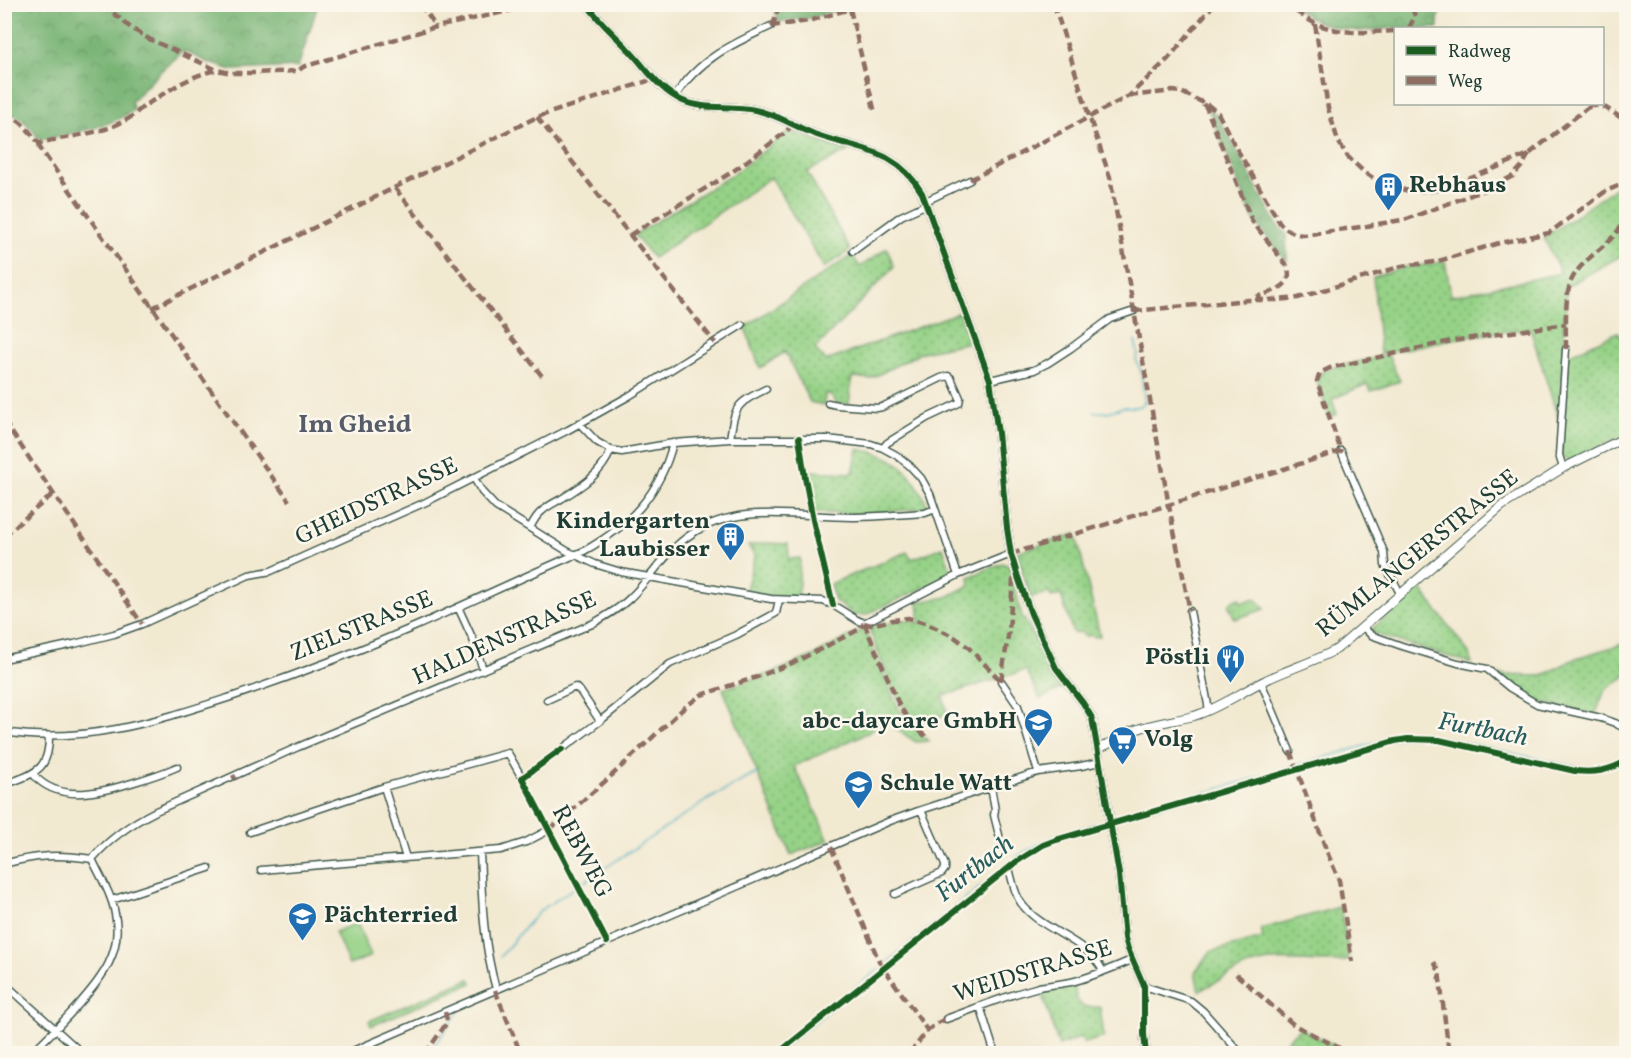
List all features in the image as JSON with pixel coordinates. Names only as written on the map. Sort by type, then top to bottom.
[{"type":"street","points":[[587,4],[642,63],[654,80],[675,97],[688,103],[764,112],[813,133],[881,155],[894,161],[912,177],[927,203],[990,380],[1011,554],[1031,614],[1056,668],[1092,718],[1119,874],[1125,938],[1143,986],[1146,1053]]},
{"type":"street","points":[[675,97],[689,78],[712,56],[731,44],[771,26]]},
{"type":"street","points":[[852,250],[901,216],[970,180]]},
{"type":"street","points":[[990,380],[1034,370],[1071,348],[1110,319],[1134,311]]},
{"type":"street","name":"GHEIDSTRASSE","points":[[4,659],[75,644],[142,624],[249,575],[271,571],[367,528],[474,478],[629,396],[742,325]]},
{"type":"street","points":[[1563,468],[1559,455],[1566,349]]},
{"type":"street","points":[[828,403],[882,407],[941,378],[948,376],[951,378],[960,398],[959,403],[927,418],[886,443],[883,448]]},
{"type":"street","points":[[730,439],[734,414],[740,404],[766,389]]},
{"type":"street","points":[[579,423],[597,442],[611,450],[622,452],[673,443],[730,439],[827,439],[871,444],[883,448],[909,465],[921,478],[930,494],[958,575]]},
{"type":"street","name":"RÜMLANGERSTRASSE","points":[[1098,748],[1133,730],[1194,716],[1209,710],[1261,682],[1329,653],[1344,644],[1502,506],[1563,468],[1626,437]]},
{"type":"street","name":"ZIELSTRASSE","points":[[4,732],[48,736],[88,735],[135,726],[263,686],[458,607],[574,555],[600,542],[620,528],[645,502],[659,482],[673,443]]},
{"type":"street","points":[[530,528],[545,508],[580,488],[593,477],[604,465],[611,450]]},
{"type":"street","points":[[1341,451],[1381,543],[1385,554],[1385,564],[1400,593]]},
{"type":"street","points":[[474,478],[488,500],[496,507],[574,555],[605,567],[779,600],[823,601],[864,623],[958,575],[1011,554]]},
{"type":"street","name":"HALDENSTRASSE","points":[[92,859],[122,831],[156,811],[266,761],[592,624],[629,600],[668,553],[691,534],[708,525],[732,517],[762,514],[857,517],[925,513],[935,509]]},
{"type":"street","points":[[562,749],[670,664],[736,635],[776,613],[779,600]]},
{"type":"street","points":[[458,607],[475,644],[483,670]]},
{"type":"street","points":[[1190,610],[1209,710]]},
{"type":"street","points":[[1363,627],[1371,635],[1401,646],[1487,669],[1510,688],[1537,704],[1601,718],[1626,729]]},
{"type":"street","points":[[1001,681],[1018,706],[1038,772]]},
{"type":"street","points":[[1261,682],[1290,750]]},
{"type":"street","points":[[547,700],[575,687],[600,721]]},
{"type":"street","points":[[4,785],[33,774],[44,763],[48,755],[48,736]]},
{"type":"street","points":[[250,832],[384,787],[508,753],[522,778]]},
{"type":"street","points":[[346,1053],[921,810],[1038,772],[1100,762]]},
{"type":"street","points":[[33,774],[39,780],[60,790],[86,793],[103,791],[160,775],[177,767]]},
{"type":"street","points":[[384,787],[406,858]]},
{"type":"street","points":[[991,787],[999,835]]},
{"type":"street","points":[[895,894],[942,873],[945,869],[921,810]]},
{"type":"street","points":[[261,870],[501,850],[526,842],[549,830]]},
{"type":"street","points":[[480,852],[485,940],[496,990]]},
{"type":"street","points":[[4,864],[42,856],[63,855],[92,859],[112,900],[116,915],[115,943],[109,965],[96,985],[57,1029],[30,1053]]},
{"type":"street","points":[[112,900],[209,868]]},
{"type":"street","points":[[1009,868],[1016,893],[1028,911],[1080,945],[1103,971]]},
{"type":"street","name":"WEIDSTRASSE","points":[[946,1019],[1041,987],[1089,977],[1132,960]]},
{"type":"street","points":[[4,983],[83,1053]]},
{"type":"street","points":[[1143,986],[1191,1001],[1241,1053]]},
{"type":"street","points":[[980,1006],[995,1053]]},
{"type":"green space","points":[[773,4],[857,5],[809,18],[779,22]]},
{"type":"green space","points":[[4,5],[318,5],[298,67],[232,70],[184,51],[131,102],[134,110],[101,126],[40,140],[20,118],[5,113]]},
{"type":"green space","points":[[1291,5],[1439,5],[1438,27],[1394,27],[1358,31],[1333,27],[1316,21]]},
{"type":"green space","points":[[1208,108],[1217,115],[1278,226],[1286,233],[1287,261],[1253,219]]},
{"type":"green space","points":[[790,131],[848,151],[807,172],[850,250],[824,268],[771,177],[653,258],[634,235],[733,174]]},
{"type":"green space","points":[[1618,186],[1626,187],[1626,253],[1567,286],[1559,421],[1530,328],[1452,339],[1380,354],[1373,277],[1405,267],[1445,261],[1451,296],[1561,273],[1544,238]]},
{"type":"green space","points":[[887,248],[894,267],[815,349],[826,361],[960,312],[970,342],[922,352],[870,379],[852,377],[849,404],[837,404],[830,394],[825,394],[824,405],[810,402],[785,352],[760,368],[745,327],[852,255],[860,267]]},
{"type":"green space","points":[[1618,332],[1621,337],[1626,335],[1626,434],[1571,461],[1567,460],[1561,452],[1566,356]]},
{"type":"green space","points":[[1388,355],[1400,381],[1371,391],[1367,384],[1332,399],[1337,414],[1329,417],[1317,381],[1320,373],[1330,368]]},
{"type":"green space","points":[[858,449],[884,456],[902,467],[916,484],[929,508],[857,514],[814,513],[808,471],[853,473]]},
{"type":"green space","points":[[1076,534],[1100,636],[1085,637],[1081,632],[1073,633],[1061,595],[1051,597],[1049,593],[1030,597],[1017,552]]},
{"type":"green space","points":[[764,543],[788,544],[789,559],[800,558],[798,599],[745,593],[755,556],[748,546]]},
{"type":"green space","points":[[943,547],[950,568],[947,577],[865,615],[854,615],[835,601],[830,584],[907,552],[912,559]]},
{"type":"green space","points":[[1002,563],[1009,566],[1022,616],[1064,687],[1040,699],[1026,670],[943,696],[947,713],[919,727],[903,707],[890,683],[870,632],[872,626],[905,620],[920,623],[918,602],[947,597],[970,585],[969,577]]},
{"type":"green space","points":[[1419,587],[1469,653],[1472,664],[1369,632]]},
{"type":"green space","points":[[1240,598],[1241,603],[1255,598],[1265,609],[1235,619],[1229,606],[1231,602]]},
{"type":"green space","points":[[864,628],[904,718],[929,741],[916,742],[883,720],[869,732],[794,766],[829,840],[791,855],[723,689],[815,655]]},
{"type":"green space","points":[[1626,643],[1626,676],[1605,690],[1595,715],[1537,701],[1512,687],[1498,675],[1542,676],[1576,658]]},
{"type":"green space","points":[[1340,907],[1349,954],[1346,961],[1262,962],[1199,991],[1195,972],[1210,952],[1263,938],[1261,929]]},
{"type":"green space","points":[[357,923],[371,956],[349,965],[335,932]]},
{"type":"green space","points":[[470,979],[472,983],[371,1026],[369,1021]]},
{"type":"green space","points":[[1073,983],[1077,1000],[1083,1007],[1100,1007],[1104,1037],[1084,1043],[1081,1037],[1059,1046],[1041,989]]},
{"type":"green space","points":[[1300,1028],[1349,1053],[1274,1053]]},
{"type":"waterway","points":[[1094,412],[1136,407],[1145,401],[1141,371],[1136,360],[1138,354],[1135,341]]},
{"type":"waterway","name":"Furtbach","points":[[1298,765],[1393,738],[1414,736],[1448,739],[1575,767],[1601,767],[1626,758]]},
{"type":"waterway","name":"Furtbach","points":[[1115,819],[1293,767]]},
{"type":"waterway","points":[[581,884],[707,800],[757,773]]},
{"type":"waterway","name":"Furtbach","points":[[884,965],[1021,854],[1054,837],[1100,823]]},
{"type":"waterway","points":[[500,957],[541,910],[574,888]]},
{"type":"waterway","name":"Furtbach","points":[[775,1054],[879,969]]},
{"type":"waterway","points":[[428,1054],[458,1013]]},
{"type":"marked path","points":[[103,4],[131,28],[149,39],[217,70],[231,73],[298,71],[303,67],[436,27],[540,4]]},
{"type":"marked path","points":[[420,4],[436,27]]},
{"type":"marked path","points":[[771,26],[780,4]]},
{"type":"marked path","points":[[771,26],[809,21],[862,4]]},
{"type":"marked path","points":[[1054,4],[1110,177],[1190,611]]},
{"type":"marked path","points":[[970,180],[1129,96],[1168,59],[1214,4]]},
{"type":"marked path","points":[[1285,4],[1327,28],[1356,32],[1394,31]]},
{"type":"marked path","points":[[1410,27],[1415,16],[1411,4]]},
{"type":"marked path","points":[[850,9],[875,113]]},
{"type":"marked path","points":[[1315,24],[1328,108],[1338,141],[1348,157],[1364,172],[1396,188],[1409,191],[1432,191],[1454,185],[1529,154],[1587,108],[1594,105]]},
{"type":"marked path","points":[[4,116],[19,122],[39,143],[83,135],[115,125],[178,85],[217,70]]},
{"type":"marked path","points":[[152,308],[537,117],[654,79]]},
{"type":"marked path","points":[[1129,96],[1181,92],[1208,105],[1218,113],[1280,223],[1288,230],[1300,235],[1407,219],[1490,188],[1513,176],[1529,154]]},
{"type":"marked path","points":[[1203,104],[1252,221],[1287,266],[1289,273],[1288,279],[1280,288],[1256,297]]},
{"type":"marked path","points":[[1593,105],[1606,108],[1626,121]]},
{"type":"marked path","points":[[537,117],[715,343]]},
{"type":"marked path","points":[[630,235],[732,172],[786,132],[792,125]]},
{"type":"marked path","points":[[39,143],[40,148],[289,501]]},
{"type":"marked path","points":[[1134,311],[1248,300],[1298,298],[1402,266],[1435,262],[1499,243],[1549,233],[1606,191],[1626,184]]},
{"type":"marked path","points":[[395,188],[542,376]]},
{"type":"marked path","points":[[1566,349],[1567,303],[1572,279],[1584,263],[1615,234],[1626,216]]},
{"type":"marked path","points":[[1011,554],[1341,451],[1317,381],[1320,373],[1330,368],[1451,341],[1566,324]]},
{"type":"marked path","points":[[4,421],[142,624]]},
{"type":"marked path","points":[[4,536],[53,494]]},
{"type":"marked path","points":[[1001,681],[1009,630],[1013,580],[1018,577]]},
{"type":"marked path","points":[[864,623],[871,625],[908,618],[925,623],[953,636],[968,647],[1001,681]]},
{"type":"marked path","points":[[864,623],[900,707],[928,739]]},
{"type":"marked path","points":[[549,830],[701,695],[795,662],[860,629],[864,623]]},
{"type":"marked path","points":[[1290,751],[1339,880],[1352,962]]},
{"type":"marked path","points":[[233,775],[235,779]]},
{"type":"marked path","points":[[831,847],[879,961],[927,1030]]},
{"type":"marked path","points":[[1434,962],[1439,971],[1449,1054]]},
{"type":"marked path","points":[[1236,974],[1294,1025],[1351,1054]]},
{"type":"marked path","points":[[495,990],[521,1054]]},
{"type":"marked path","points":[[425,1054],[446,1024],[445,1012]]},
{"type":"marked path","points":[[910,1054],[930,1029],[946,1019]]},
{"type":"cycle path","points":[[587,4],[652,77],[674,96],[700,106],[763,112],[814,134],[875,153],[900,167],[912,178],[922,193],[990,380],[998,433],[1007,528],[1018,577],[1031,614],[1056,668],[1092,718],[1119,874],[1125,938],[1144,986],[1146,1054]]},
{"type":"cycle path","points":[[799,438],[813,520],[833,605]]},
{"type":"cycle path","points":[[777,1054],[1016,862],[1043,845],[1056,840],[1408,739],[1439,740],[1575,771],[1602,770],[1626,761]]},
{"type":"cycle path","name":"REBWEG","points":[[562,749],[522,778],[607,942]]},
{"type":"place","name":"Rebhaus","points":[[1388,212]]},
{"type":"place","name":"Kindergarten Laubisser","points":[[731,562]]},
{"type":"place","name":"Pöstli","points":[[1231,684]]},
{"type":"place","name":"abc-daycare GmbH","points":[[1038,748]]},
{"type":"place","name":"Volg","points":[[1123,766]]},
{"type":"place","name":"Schule Watt","points":[[859,810]]},
{"type":"place","name":"Pächterried","points":[[303,942]]},
{"type":"district","name":"Im Gheid","points":[[355,425]]}]
